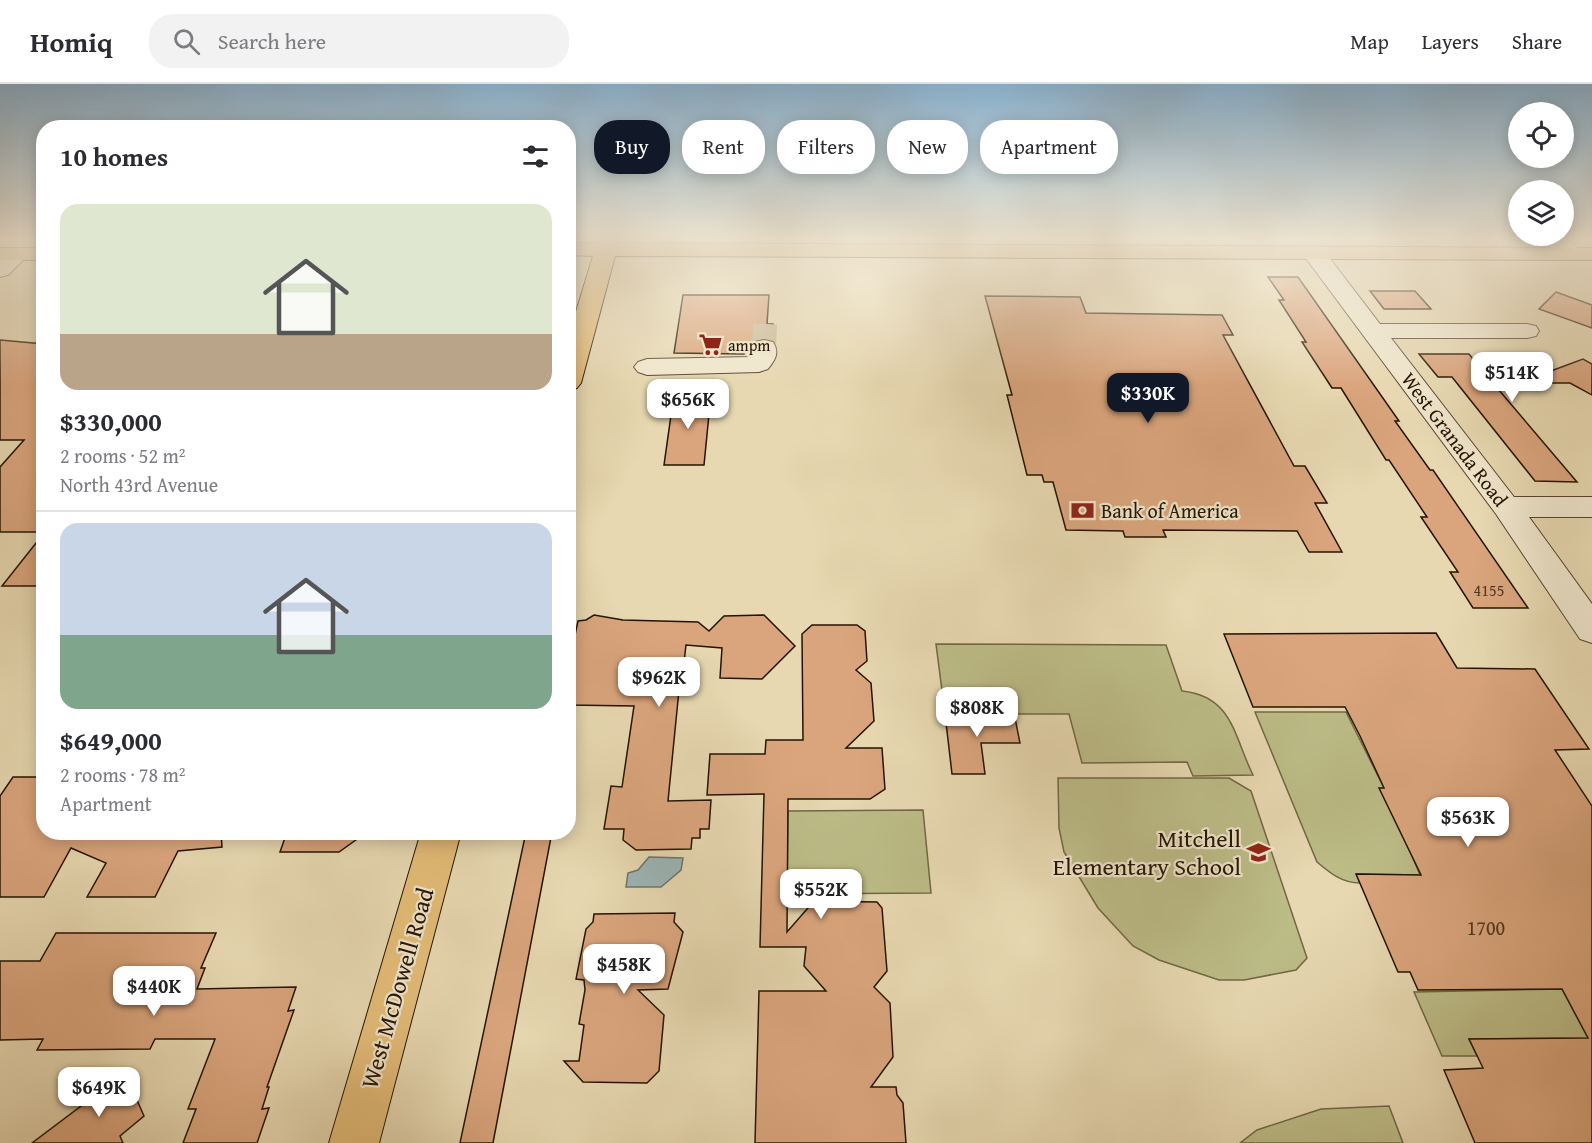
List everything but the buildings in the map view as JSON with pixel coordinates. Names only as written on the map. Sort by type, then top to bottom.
[{"type":"main road","points":[[576,355],[596,287]]},
{"type":"main road","name":"West McDowell Road","points":[[354,1143],[439,840]]},
{"type":"street","name":"West Granada Road","points":[[1341,287],[1506,507],[1592,630]]},
{"type":"street","points":[[647,367],[759,363],[764,357],[765,330]]},
{"type":"street","points":[[1374,332],[1527,332]]},
{"type":"street","points":[[1506,507],[1592,507]]},
{"type":"green space","points":[[936,644],[1166,645],[1182,691],[1199,694],[1222,710],[1236,733],[1253,775],[1193,776],[1187,762],[1082,763],[1069,714],[945,714]]},
{"type":"green space","points":[[1255,712],[1346,712],[1384,788],[1420,875],[1357,874],[1360,883],[1354,883],[1337,877],[1317,862]]},
{"type":"green space","points":[[1058,778],[1229,778],[1251,791],[1307,958],[1296,970],[1244,980],[1219,980],[1159,960],[1133,946],[1098,908],[1064,852],[1059,828]]},
{"type":"green space","points":[[923,810],[931,893],[787,894],[788,811]]},
{"type":"green space","points":[[1562,989],[1588,1038],[1469,1039],[1477,1056],[1442,1056],[1414,992]]},
{"type":"green space","points":[[1389,1106],[1403,1143],[1240,1143],[1257,1130],[1321,1109]]},
{"type":"water","points":[[649,857],[683,858],[681,870],[661,887],[626,887],[628,873],[638,870]]},
{"type":"tunnel","points":[[764,347],[765,324]]},
{"type":"place","name":"ampm","points":[[710,345]]},
{"type":"place","name":"Bank of America","points":[[1083,510]]},
{"type":"place","name":"Mitchell Elementary School","points":[[1259,852]]}]
